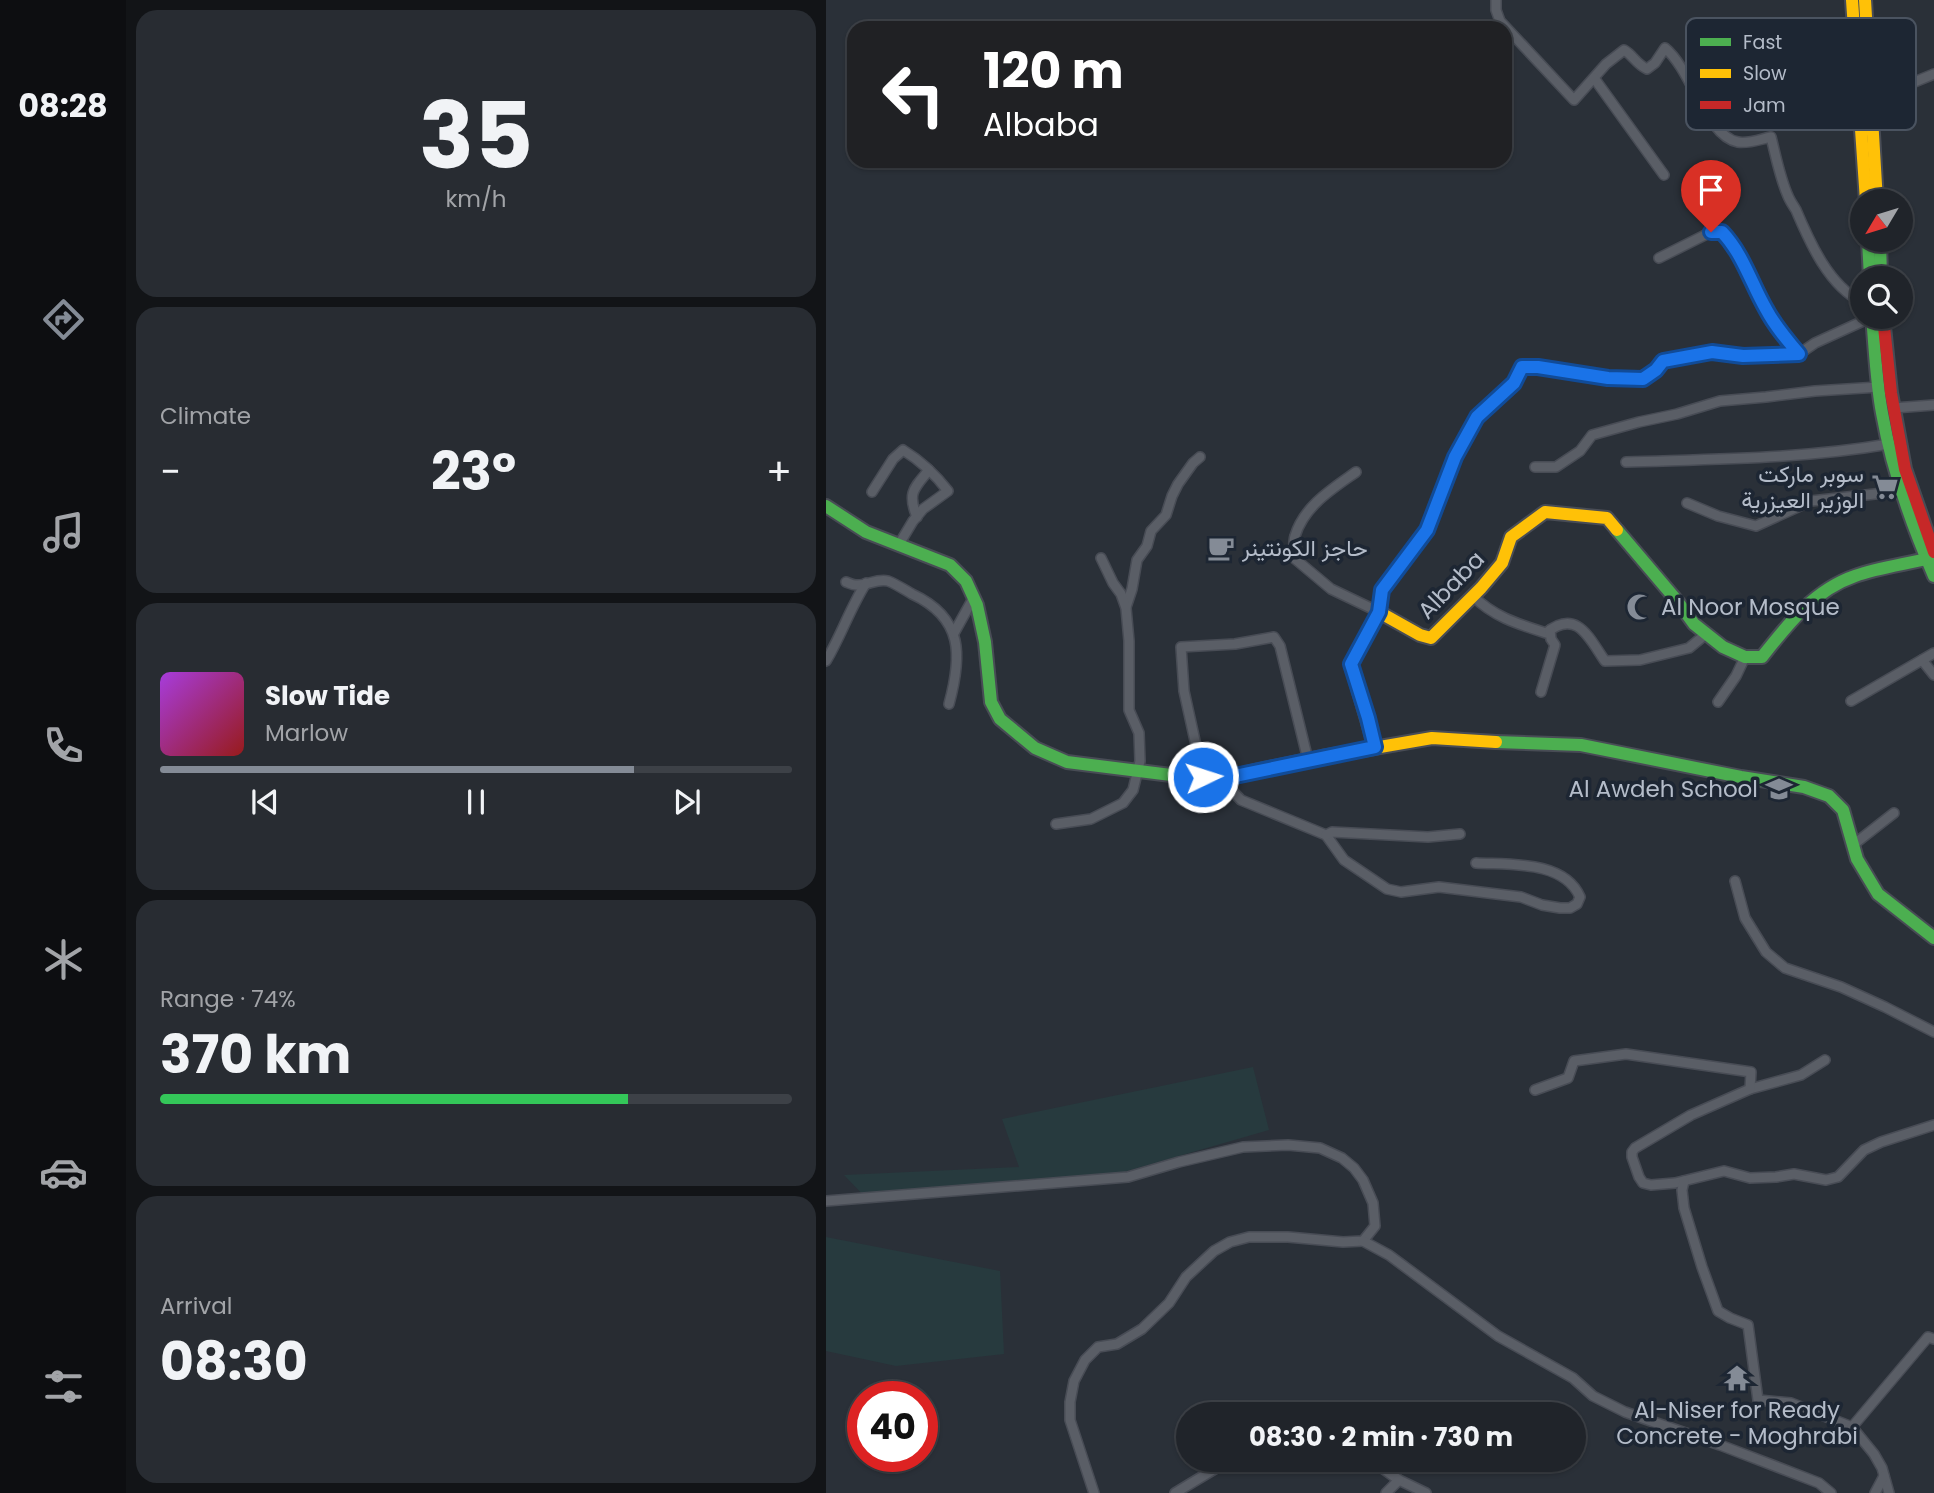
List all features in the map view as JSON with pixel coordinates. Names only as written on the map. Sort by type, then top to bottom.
[{"type":"street","points":[[1496,0],[1500,21]]},
{"type":"street","points":[[1852,0],[1853,18]]},
{"type":"street","points":[[1865,0],[1866,18]]},
{"type":"street","points":[[1512,34],[1574,100],[1606,64],[1624,50],[1639,66],[1647,69],[1655,63],[1665,48],[1674,55],[1686,74]]},
{"type":"street","points":[[1916,81],[1934,74]]},
{"type":"street","points":[[1594,78],[1664,175]]},
{"type":"street","points":[[1719,130],[1725,138],[1741,143],[1771,137],[1788,197],[1807,238],[1822,262],[1850,296]]},
{"type":"street","points":[[1861,130],[1865,189]]},
{"type":"street","points":[[1873,130],[1876,189]]},
{"type":"street","points":[[1659,258],[1711,232],[1722,232],[1741,256],[1766,311],[1799,354]]},
{"type":"street","points":[[1356,472],[1318,500],[1304,519],[1294,537],[1294,558],[1331,589],[1379,612],[1382,590],[1427,530],[1455,457],[1477,417],[1514,383],[1522,367],[1608,378],[1643,379],[1663,361],[1712,352],[1743,356],[1799,354],[1815,343],[1850,327]]},
{"type":"street","points":[[1873,329],[1879,387],[1889,444],[1902,491],[1931,556]]},
{"type":"street","points":[[1884,329],[1886,358],[1906,470],[1931,556],[1934,576]]},
{"type":"street","points":[[1535,467],[1556,467],[1580,451],[1592,435],[1720,401],[1879,387]]},
{"type":"street","points":[[1894,408],[1934,405]]},
{"type":"street","points":[[1626,462],[1751,458],[1889,444]]},
{"type":"street","points":[[872,492],[893,459],[903,450],[929,470],[948,491],[923,509],[898,546]]},
{"type":"street","points":[[1126,608],[1137,560],[1147,546],[1151,531],[1167,514],[1178,484],[1200,457]]},
{"type":"street","points":[[917,517],[911,502],[913,491],[929,470]]},
{"type":"street","points":[[1687,503],[1718,516],[1756,526],[1811,502],[1902,491]]},
{"type":"street","points":[[826,506],[866,531],[950,565],[965,581],[974,597],[985,642],[992,702],[1000,719],[1035,748],[1067,762],[1138,772],[1230,777],[1432,738],[1581,745],[1741,778],[1804,787],[1829,796],[1843,810],[1857,859],[1878,894],[1934,938]]},
{"type":"street","name":"Albaba","points":[[1375,747],[1351,664],[1379,612],[1420,635],[1431,638],[1502,563],[1511,537],[1545,512],[1607,518],[1694,624],[1723,647],[1745,657]]},
{"type":"street","points":[[1718,702],[1745,657],[1762,657],[1782,630],[1821,593],[1853,577],[1931,556]]},
{"type":"street","points":[[1056,824],[1091,819],[1123,803],[1133,790],[1140,761],[1139,733],[1129,710],[1126,608],[1101,558]]},
{"type":"street","points":[[846,582],[857,585],[888,581],[932,605],[954,633],[957,651],[955,682],[949,704]]},
{"type":"street","points":[[826,662],[866,583]]},
{"type":"street","points":[[1473,596],[1487,610],[1546,633],[1556,625],[1573,624],[1581,627],[1605,661],[1640,660],[1689,648],[1706,634]]},
{"type":"street","points":[[954,633],[974,597]]},
{"type":"street","points":[[1541,692],[1555,645],[1550,629]]},
{"type":"street","points":[[1203,777],[1184,691],[1181,647],[1235,644],[1274,637],[1280,646],[1308,760]]},
{"type":"street","points":[[1851,701],[1934,653]]},
{"type":"street","points":[[1922,660],[1934,675]]},
{"type":"street","points":[[1219,777],[1241,800],[1326,835],[1344,859],[1387,889],[1401,892],[1439,887],[1521,897],[1560,908],[1570,908],[1577,904],[1580,897],[1575,887],[1562,876],[1532,865],[1476,863]]},
{"type":"street","points":[[1853,845],[1895,813]]},
{"type":"street","points":[[1326,835],[1332,832],[1428,837],[1460,834]]},
{"type":"street","points":[[1735,881],[1745,918],[1766,951],[1785,968],[1841,987],[1934,1032]]},
{"type":"street","points":[[1535,1090],[1567,1078],[1574,1061],[1626,1054],[1751,1072],[1750,1090]]},
{"type":"street","points":[[1825,1060],[1801,1075],[1750,1090],[1691,1115],[1635,1148],[1632,1152],[1639,1177],[1643,1183],[1651,1185],[1685,1181],[1724,1171],[1750,1178],[1794,1174],[1826,1180],[1838,1178],[1864,1150],[1934,1125]]},
{"type":"street","points":[[826,1201],[1128,1177],[1243,1147],[1288,1145],[1320,1148],[1342,1158],[1354,1168],[1363,1180],[1373,1203],[1375,1226],[1363,1241]]},
{"type":"street","points":[[1685,1181],[1682,1190],[1684,1208],[1718,1311],[1748,1325],[1758,1400],[1791,1403],[1852,1427],[1874,1454],[1889,1493]]},
{"type":"street","points":[[1094,1493],[1070,1420],[1074,1381],[1085,1360],[1098,1347],[1117,1344],[1142,1329],[1169,1303],[1186,1277],[1213,1251],[1230,1242],[1249,1237],[1363,1241],[1389,1255],[1498,1336],[1573,1378],[1593,1396],[1625,1412],[1819,1483],[1830,1493]]},
{"type":"street","points":[[1852,1427],[1928,1337],[1934,1339]]},
{"type":"street","points":[[1175,1493],[1210,1472]]},
{"type":"street","points":[[1388,1472],[1426,1493]]},
{"type":"street","points":[[1875,1493],[1884,1476]]},
{"type":"street","points":[[1386,1493],[1399,1480]]},
{"type":"green space","points":[[1253,1067],[1269,1130],[1082,1184],[868,1200],[844,1175],[1019,1167],[1002,1119]]},
{"type":"green space","points":[[826,1237],[1000,1271],[1004,1354],[896,1366],[826,1351]]},
{"type":"traffic: fast","points":[[1869,252],[1869,266]]},
{"type":"traffic: fast","points":[[1880,252],[1881,266]]},
{"type":"traffic: fast","points":[[1873,329],[1880,401],[1891,455],[1910,516],[1934,576]]},
{"type":"traffic: fast","points":[[826,506],[866,532],[950,565],[966,581],[977,605],[985,642],[991,702],[1000,719],[1035,748],[1067,762],[1195,778],[1229,777],[1255,771]]},
{"type":"traffic: fast","points":[[1617,530],[1694,624],[1723,647],[1745,657],[1762,657],[1803,609],[1840,582],[1874,570],[1934,557]]},
{"type":"traffic: fast","points":[[1496,742],[1581,745],[1804,787],[1829,796],[1843,810],[1857,859],[1878,894],[1934,938]]},
{"type":"traffic: slow","points":[[1852,0],[1853,18]]},
{"type":"traffic: slow","points":[[1865,0],[1866,18]]},
{"type":"traffic: slow","points":[[1861,130],[1865,189]]},
{"type":"traffic: slow","points":[[1873,130],[1876,189]]},
{"type":"traffic: slow","points":[[1375,747],[1351,664],[1379,612],[1420,635],[1431,638],[1502,563],[1511,537],[1545,512],[1607,518],[1617,530]]},
{"type":"traffic: slow","points":[[1255,771],[1432,738],[1496,742]]},
{"type":"traffic: jam","points":[[1884,329],[1891,393],[1905,469],[1934,552]]},
{"type":"place","name":"سوبر ماركت الوزير العيزرية","points":[[1885,487]]},
{"type":"place","name":"حاجز الكونتينر","points":[[1221,548]]},
{"type":"place","name":"Al Noor Mosque","points":[[1640,607]]},
{"type":"place","name":"Al Awdeh School","points":[[1779,789]]},
{"type":"place","name":"Al-Niser for Ready Concrete - Moghrabi","points":[[1737,1378]]},
{"type":"route","points":[[1203,777],[1230,777],[1375,747],[1351,664],[1379,612],[1382,590],[1427,530],[1455,457],[1477,417],[1514,383],[1522,367],[1608,378],[1643,379],[1663,361],[1712,352],[1743,356],[1799,354],[1766,311],[1741,256],[1731,241],[1722,232],[1711,232]]}]
